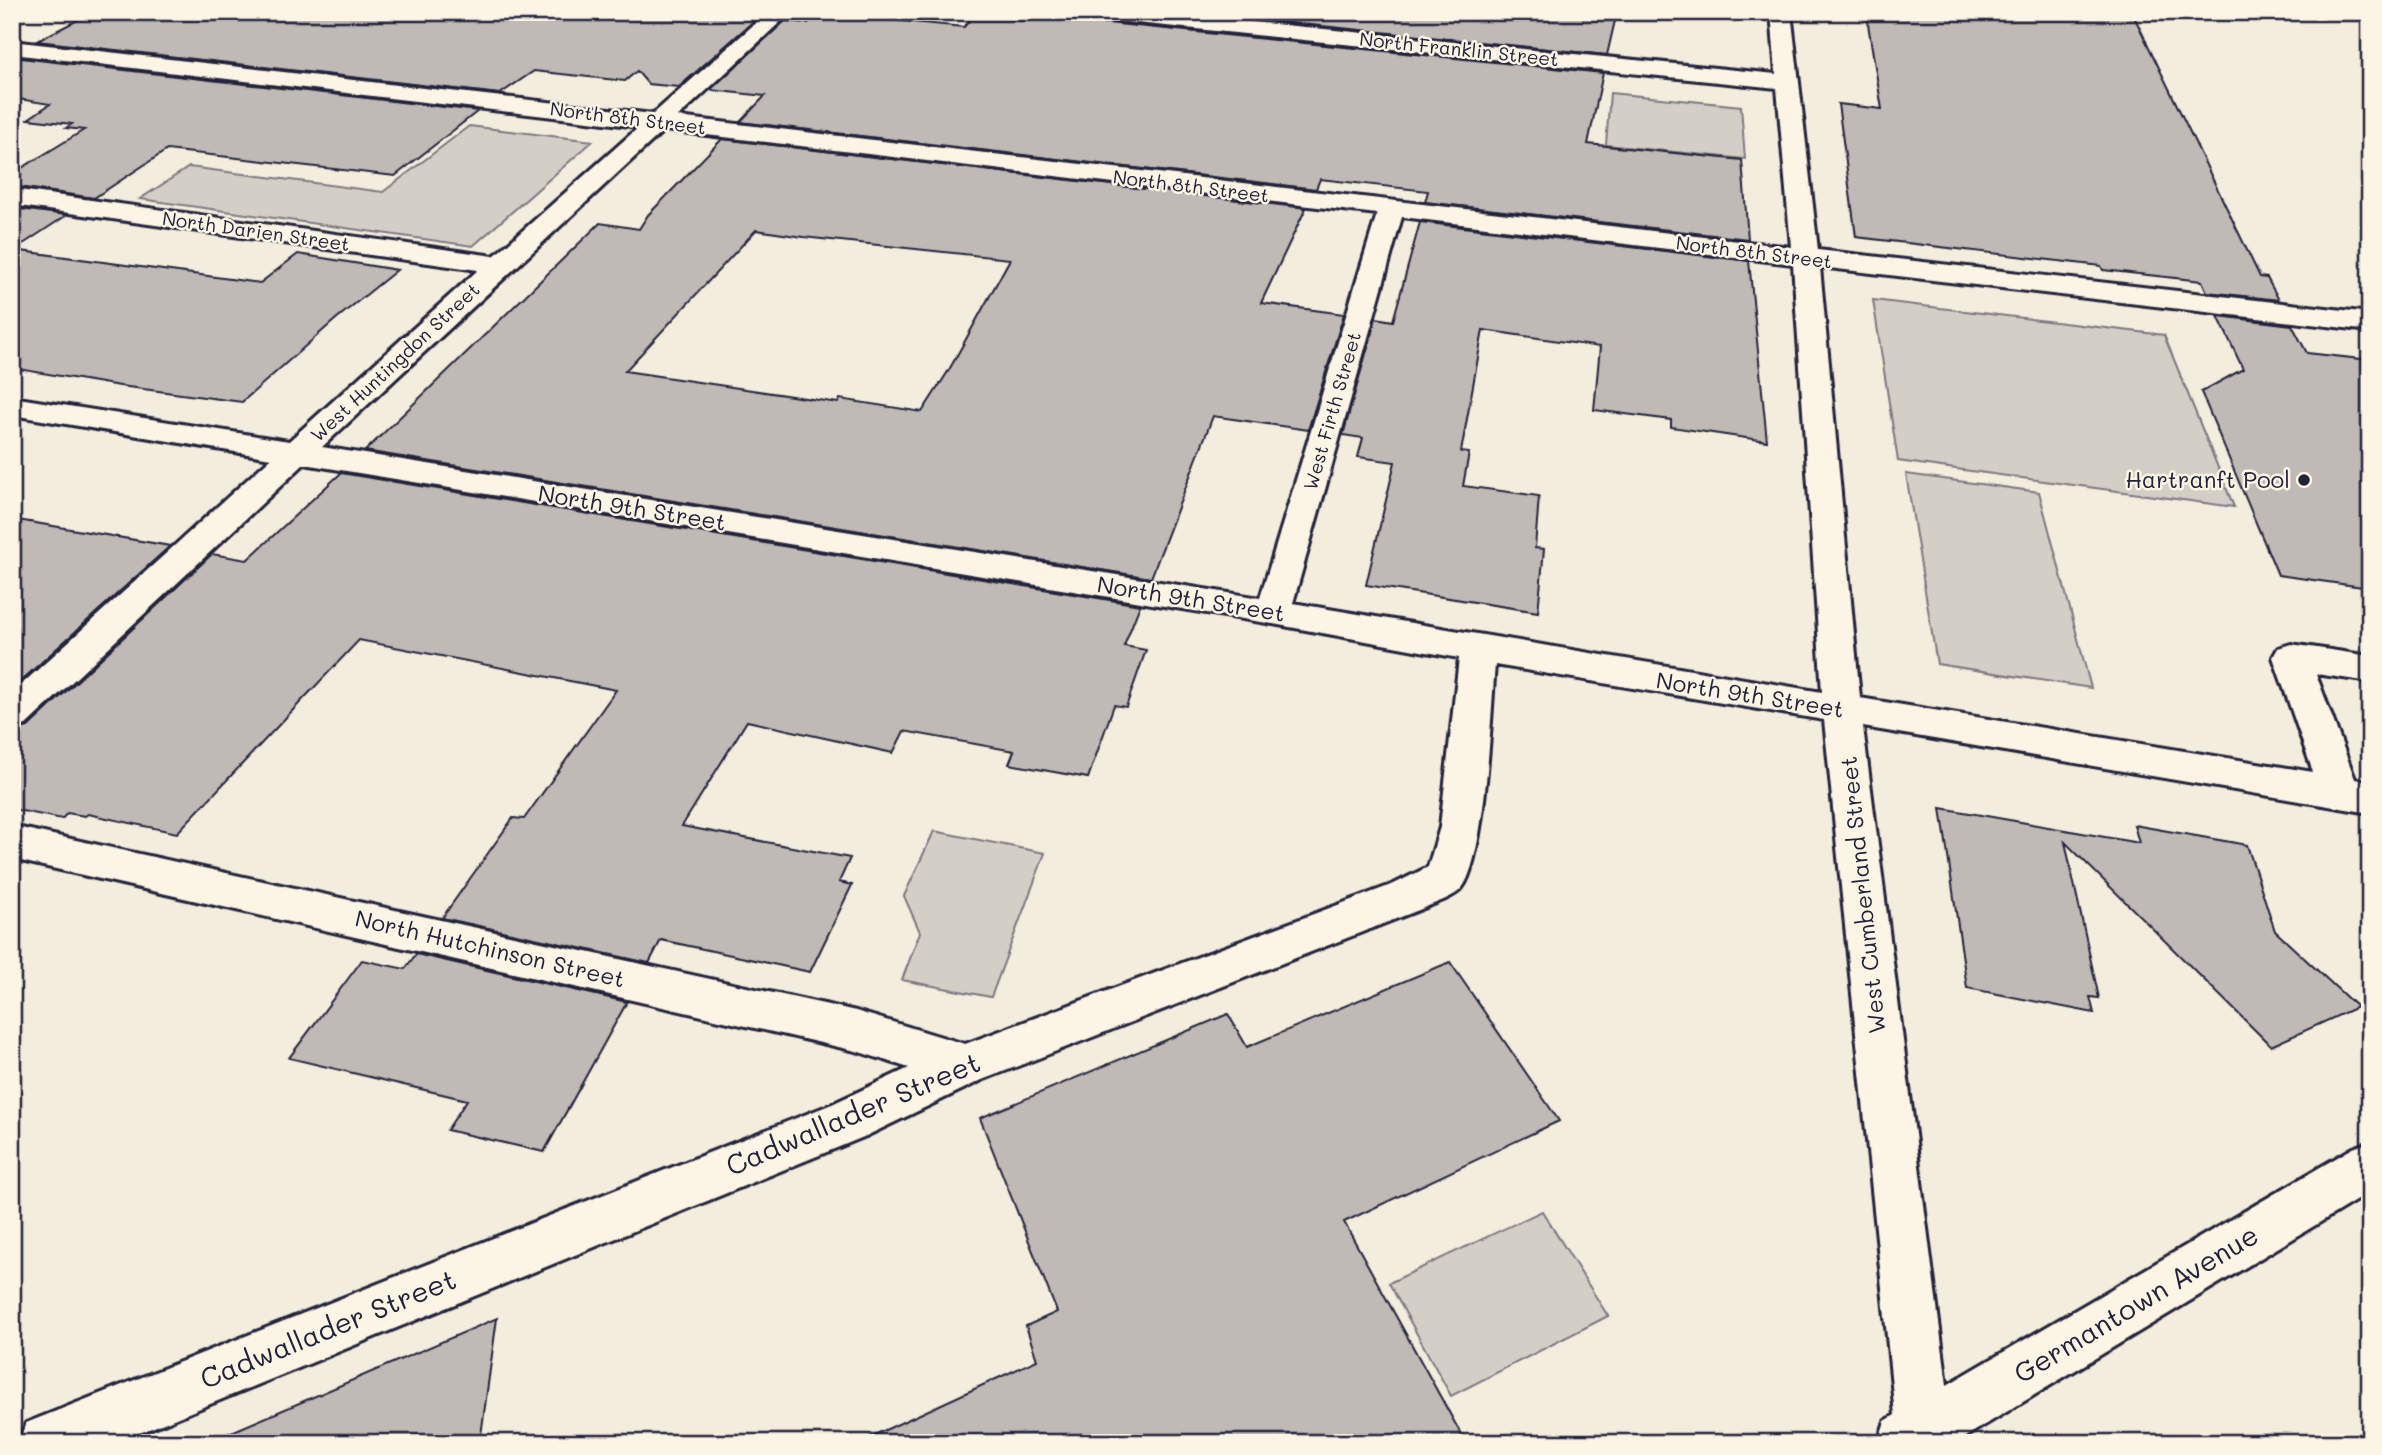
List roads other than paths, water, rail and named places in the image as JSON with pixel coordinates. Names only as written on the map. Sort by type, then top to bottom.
[{"type":"street","name":"West Huntingdon Street","points":[[12,715],[500,265],[781,12]]},
{"type":"street","name":"North Franklin Street","points":[[1087,12],[1790,82]]},
{"type":"street","name":"West Cumberland Street","points":[[1781,12],[1806,258],[1842,710],[1918,1438]]},
{"type":"street","name":"North 8th Street","points":[[12,47],[660,121],[1391,210],[2370,322]]},
{"type":"street","name":"North Darien Street","points":[[12,197],[500,265]]},
{"type":"street","name":"West Firth Street","points":[[1273,612],[1391,210]]},
{"type":"street","name":"North 9th Street","points":[[12,406],[1273,612],[1478,649],[2355,794]]},
{"type":"street","name":"Cadwallader Street","points":[[46,1443],[849,1120],[965,1065],[1409,896],[1446,878],[1460,827],[1478,649]]},
{"type":"street","points":[[2355,794],[2291,657],[2370,669]]},
{"type":"street","name":"North Hutchinson Street","points":[[12,842],[856,1031],[965,1065]]},
{"type":"street","name":"Germantown Avenue","points":[[1918,1438],[2370,1165]]},
{"type":"place","name":"Hartranft Pool","points":[[2304,480]]}]
